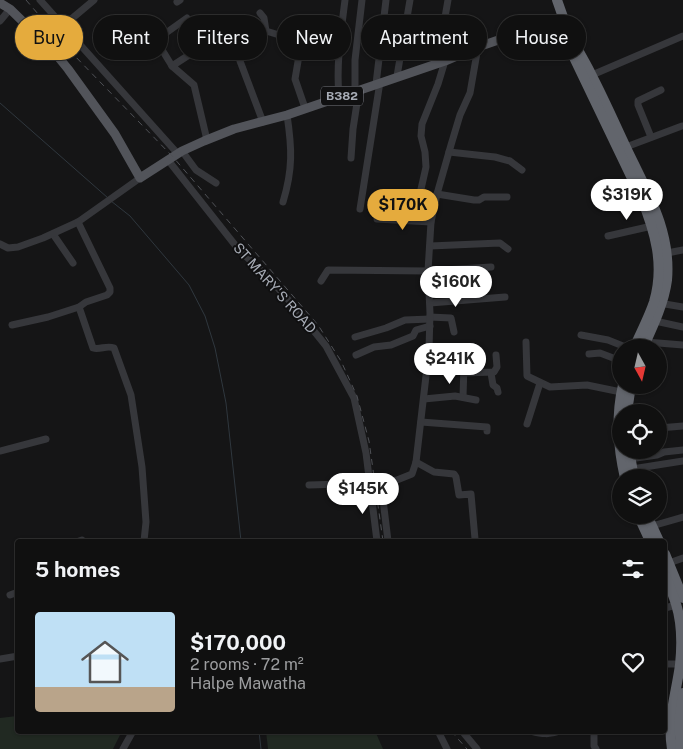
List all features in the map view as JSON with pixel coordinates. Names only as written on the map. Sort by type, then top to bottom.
[{"type":"highway","points":[[550,0],[558,15]]},
{"type":"highway","points":[[557,0],[560,15]]},
{"type":"highway","points":[[579,60],[640,197],[652,226],[658,248],[658,302],[654,321],[643,339]]},
{"type":"highway","points":[[584,60],[661,224],[667,253],[667,280],[642,339]]},
{"type":"highway","points":[[621,394],[619,406],[620,449],[630,467]]},
{"type":"highway","points":[[642,524],[649,539]]},
{"type":"highway","points":[[652,526],[658,539]]},
{"type":"highway","points":[[667,558],[680,601],[679,621],[681,638],[680,664],[671,711],[672,749]]},
{"type":"highway","points":[[667,578],[680,601]]},
{"type":"highway","points":[[680,749],[679,721],[683,693]]},
{"type":"main road","points":[[0,3],[10,10],[55,53],[68,69],[115,134],[140,178]]},
{"type":"main road","name":"B382","points":[[140,178],[180,152],[234,129],[263,122],[446,60]]},
{"type":"street","points":[[40,0],[53,15]]},
{"type":"street","points":[[76,15],[94,0]]},
{"type":"street","points":[[339,97],[339,40],[345,0]]},
{"type":"street","points":[[351,158],[357,90],[355,60],[362,0]]},
{"type":"street","points":[[360,209],[378,83],[386,0]]},
{"type":"street","points":[[397,76],[410,0]]},
{"type":"street","points":[[414,220],[426,167],[422,124],[438,84],[448,0]]},
{"type":"street","points":[[0,21],[10,10]]},
{"type":"street","points":[[178,23],[154,38],[172,66],[194,85],[207,140]]},
{"type":"street","points":[[267,30],[300,41],[295,79],[305,108]]},
{"type":"street","points":[[592,75],[683,36]]},
{"type":"street","points":[[83,48],[196,170],[216,183]]},
{"type":"street","points":[[172,66],[181,60]]},
{"type":"street","points":[[308,485],[381,483],[397,480],[412,474],[416,462],[430,350],[428,271],[431,222],[437,194],[460,115],[470,93],[476,60]]},
{"type":"street","points":[[240,62],[263,122]]},
{"type":"street","points":[[651,137],[638,101],[661,90]]},
{"type":"street","points":[[282,202],[291,167],[291,144],[287,114]]},
{"type":"street","points":[[626,147],[682,126]]},
{"type":"street","points":[[449,152],[495,157],[510,161],[522,170]]},
{"type":"street","name":"ST MARY'S ROAD","points":[[168,160],[239,250],[267,276],[326,346],[354,398],[366,453],[377,539]]},
{"type":"street","points":[[0,244],[13,248],[53,234],[78,222],[140,178]]},
{"type":"street","points":[[437,194],[474,200],[484,197],[507,196]]},
{"type":"street","points":[[377,219],[431,222]]},
{"type":"street","points":[[12,325],[48,317],[107,295],[110,292],[110,288],[78,222]]},
{"type":"street","points":[[608,236],[652,226]]},
{"type":"street","points":[[53,234],[73,263]]},
{"type":"street","points":[[430,246],[500,243],[508,249]]},
{"type":"street","points":[[667,253],[683,250]]},
{"type":"street","points":[[321,280],[328,270],[428,271],[491,267]]},
{"type":"street","points":[[430,303],[505,297]]},
{"type":"street","points":[[658,302],[683,306]]},
{"type":"street","points":[[79,306],[93,348],[114,348],[131,395],[142,466],[146,522],[144,539]]},
{"type":"street","points":[[355,337],[405,320],[430,321],[451,318],[454,332]]},
{"type":"street","points":[[356,355],[374,347],[391,345],[407,339],[413,336],[416,330],[430,321]]},
{"type":"street","points":[[654,321],[683,327]]},
{"type":"street","points":[[581,335],[612,342]]},
{"type":"street","points":[[526,342],[526,376],[550,387],[587,384],[612,388]]},
{"type":"street","points":[[668,345],[683,345]]},
{"type":"street","points":[[589,354],[600,353],[612,358]]},
{"type":"street","points":[[463,397],[464,369],[494,372],[497,367],[496,355]]},
{"type":"street","points":[[491,373],[493,385],[497,388],[498,392]]},
{"type":"street","points":[[527,424],[540,383]]},
{"type":"street","points":[[424,399],[454,396],[476,400]]},
{"type":"street","points":[[421,422],[487,427],[487,431]]},
{"type":"street","points":[[667,427],[683,426]]},
{"type":"street","points":[[0,451],[46,439]]},
{"type":"street","points":[[630,467],[664,452],[683,450]]},
{"type":"street","points":[[630,467],[683,461]]},
{"type":"street","points":[[416,462],[434,472],[454,474],[459,494],[471,494],[475,539]]},
{"type":"street","points":[[381,483],[388,539]]},
{"type":"street","points":[[652,526],[683,517]]},
{"type":"street","points":[[667,558],[683,558]]},
{"type":"street","points":[[667,607],[680,601]]},
{"type":"street","points":[[0,659],[15,656]]},
{"type":"street","points":[[667,664],[680,664]]},
{"type":"street","points":[[123,749],[131,734]]},
{"type":"street","points":[[440,734],[447,749]]},
{"type":"street","points":[[464,734],[477,749]]},
{"type":"street","points":[[594,734],[594,746],[596,749]]},
{"type":"shaded area","points":[[15,716],[15,734],[120,734],[113,749],[0,749],[0,718]]},
{"type":"shaded area","points":[[266,734],[376,734],[383,749],[268,749]]},
{"type":"waterway","points":[[0,103],[108,198]]},
{"type":"waterway","points":[[111,201],[130,216],[189,285],[205,316],[215,348],[226,403],[241,539]]},
{"type":"waterway","points":[[259,734],[261,749]]},
{"type":"railway","points":[[26,0],[70,51],[173,157],[318,325],[341,361],[357,396],[369,441],[383,539]]},
{"type":"railway","points":[[454,734],[467,749]]}]
